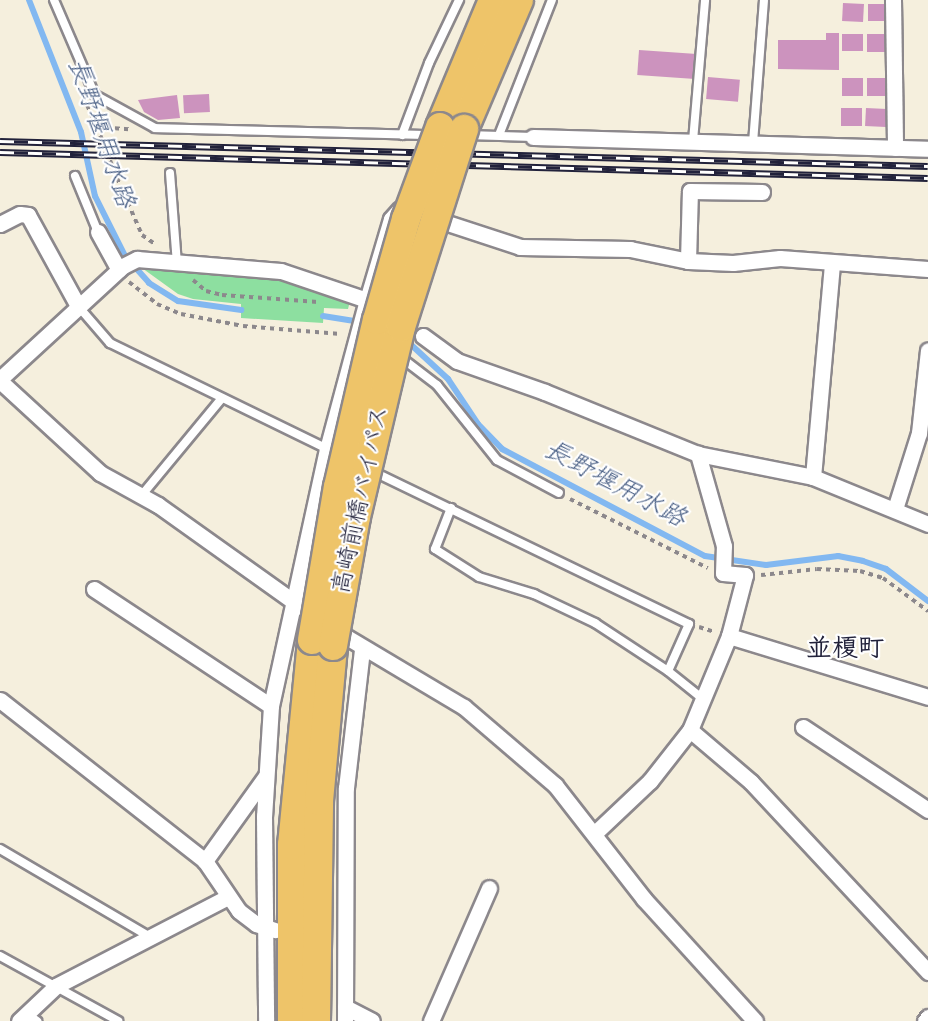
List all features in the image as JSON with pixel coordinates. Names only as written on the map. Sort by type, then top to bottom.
[{"type":"highway","name":"高崎前橋バイパス","points":[[292,1021],[292,845],[322,643],[356,517],[401,327],[451,132],[493,0]]},
{"type":"highway","name":"高崎前橋バイパス","points":[[451,132],[519,0]]},
{"type":"highway","name":"高崎前橋バイパス","points":[[316,1021],[322,643]]},
{"type":"street","points":[[893,0],[895,148]]},
{"type":"street","points":[[533,137],[928,149]]},
{"type":"street","points":[[688,261],[690,191],[762,192]]},
{"type":"street","points":[[266,1021],[269,928],[266,776],[271,706],[327,449],[365,304],[391,219],[396,210],[402,209],[520,247],[630,249],[688,261],[734,263],[780,258],[832,264],[928,269]]},
{"type":"street","points":[[0,224],[20,214],[28,215],[78,306]]},
{"type":"street","points":[[98,232],[126,265]]},
{"type":"street","points":[[813,477],[832,264]]},
{"type":"street","points":[[365,304],[280,271],[182,269],[126,265],[78,306],[0,380],[100,473],[141,496],[244,563],[294,603],[362,649],[464,707],[555,785],[595,833],[644,899],[756,1021]]},
{"type":"street","points":[[419,327],[458,361],[545,392],[698,454],[760,464],[813,477],[928,524]]},
{"type":"street","points":[[896,509],[924,435],[928,352]]},
{"type":"street","points":[[595,833],[650,782],[690,730],[729,636],[745,575],[723,569],[724,546],[698,454]]},
{"type":"street","points":[[94,589],[271,706]]},
{"type":"street","points":[[729,636],[928,697]]},
{"type":"street","points":[[362,649],[346,788],[345,1014],[372,1021]]},
{"type":"street","points":[[0,700],[205,861],[239,911],[269,928]]},
{"type":"street","points":[[803,727],[928,810]]},
{"type":"street","points":[[690,730],[751,782],[928,972]]},
{"type":"street","points":[[205,861],[266,776]]},
{"type":"street","points":[[431,1021],[489,888]]},
{"type":"street","points":[[28,1018],[56,986],[153,939],[228,897]]},
{"type":"street","points":[[326,932],[344,931]]},
{"type":"street","points":[[924,1021],[928,1017]]},
{"type":"lane","points":[[54,0],[95,95],[155,128],[402,135],[451,132],[533,137]]},
{"type":"lane","points":[[402,135],[429,63],[459,0]]},
{"type":"lane","points":[[499,135],[552,0]]},
{"type":"lane","points":[[693,141],[705,0]]},
{"type":"lane","points":[[753,143],[764,0]]},
{"type":"lane","points":[[170,173],[182,269]]},
{"type":"lane","points":[[75,176],[98,232]]},
{"type":"lane","points":[[365,304],[386,308]]},
{"type":"lane","points":[[365,304],[385,318]]},
{"type":"lane","points":[[78,306],[110,343],[689,624],[668,671]]},
{"type":"lane","points":[[396,312],[419,327]]},
{"type":"lane","points":[[394,322],[419,327]]},
{"type":"lane","points":[[357,333],[377,344]]},
{"type":"lane","points":[[387,349],[426,373],[497,460],[559,493]]},
{"type":"lane","points":[[141,496],[222,398]]},
{"type":"lane","points":[[451,508],[435,549],[479,577],[534,594],[595,623],[668,671],[703,699]]},
{"type":"lane","points":[[0,849],[153,939]]},
{"type":"lane","points":[[0,956],[118,1021]]},
{"type":"path","points":[[132,129],[97,128],[142,235],[159,247]]},
{"type":"path","points":[[126,265],[132,286],[157,304],[181,314],[243,326],[357,333]]},
{"type":"path","points":[[182,269],[214,293],[326,303]]},
{"type":"path","points":[[559,493],[723,569]]},
{"type":"path","points":[[745,575],[817,569],[860,571],[883,578],[928,611]]},
{"type":"path","points":[[689,624],[729,636]]},
{"type":"green space","points":[[142,268],[270,275],[349,297],[349,305],[348,309],[324,308],[323,323],[241,318],[241,304],[193,299],[178,294]]},
{"type":"building","points":[[843,3],[864,4],[863,22],[842,21]]},
{"type":"building","points":[[868,4],[889,4],[889,21],[868,21]]},
{"type":"building","points":[[826,33],[839,33],[839,70],[778,69],[778,40],[826,40]]},
{"type":"building","points":[[842,34],[863,34],[863,51],[842,51]]},
{"type":"building","points":[[867,34],[888,34],[888,52],[867,52]]},
{"type":"building","points":[[639,50],[697,54],[695,79],[637,75]]},
{"type":"building","points":[[708,77],[740,80],[738,102],[706,99]]},
{"type":"building","points":[[842,78],[863,78],[863,96],[842,96]]},
{"type":"building","points":[[867,78],[889,78],[889,96],[867,96]]},
{"type":"building","points":[[209,94],[210,112],[184,113],[183,95]]},
{"type":"building","points":[[177,95],[180,118],[158,120],[144,112],[138,100]]},
{"type":"building","points":[[841,108],[862,108],[862,126],[841,126]]},
{"type":"building","points":[[866,108],[887,109],[886,127],[865,126]]},
{"type":"waterway","name":"長野堰用水路","points":[[29,0],[81,132],[95,196],[125,256],[149,283],[178,301],[241,310]]},
{"type":"waterway","name":"長野堰用水路","points":[[323,316],[361,322]]},
{"type":"waterway","name":"長野堰用水路","points":[[407,341],[448,379],[478,424],[502,449],[705,556],[766,565],[838,556],[863,561],[886,569],[928,601]]},
{"type":"railway","points":[[0,141],[928,166]]},
{"type":"railway","points":[[0,152],[928,178]]},
{"type":"district","name":"並榎町","points":[[845,651]]}]
